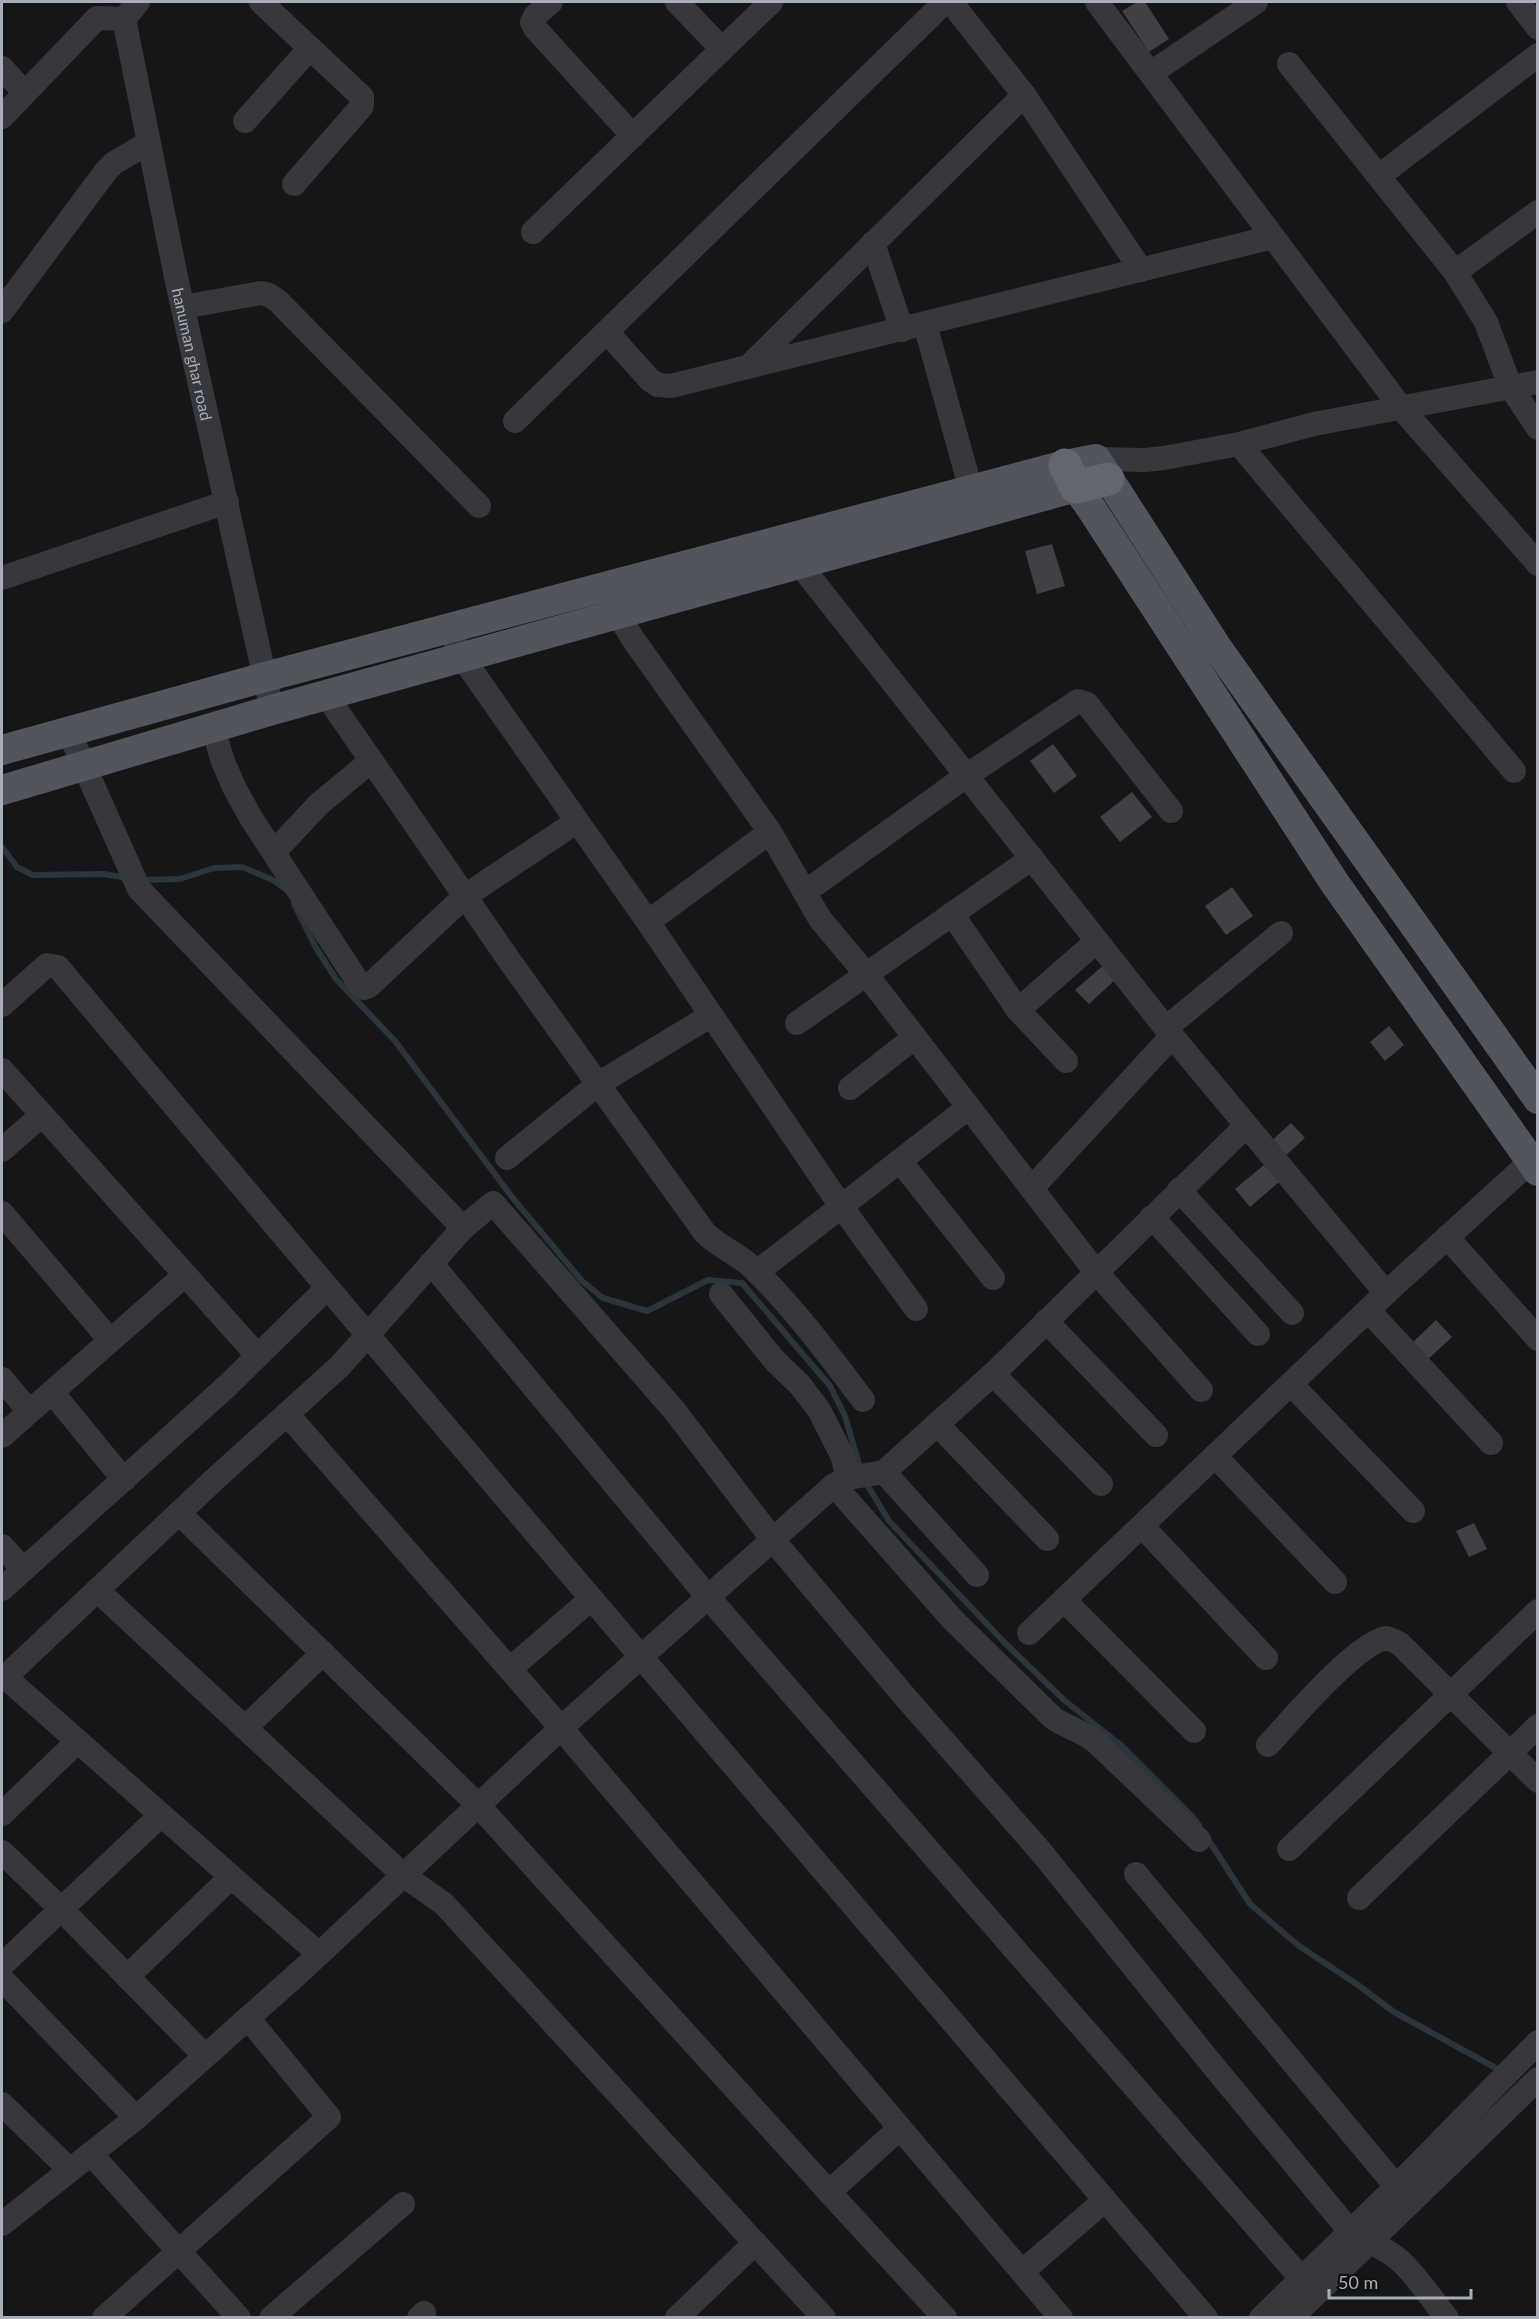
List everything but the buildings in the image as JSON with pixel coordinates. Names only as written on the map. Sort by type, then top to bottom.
[{"type":"main road","points":[[2,750],[265,677],[971,490],[1086,472]]},
{"type":"main road","points":[[2,790],[272,710],[798,564],[1086,472]]},
{"type":"main road","points":[[1086,472],[1218,649],[1538,1099]]},
{"type":"main road","points":[[1086,472],[1097,517],[1334,882],[1534,1166]]},
{"type":"street","points":[[261,2],[362,97],[363,101],[362,106],[294,184]]},
{"type":"street","points":[[551,2],[535,16],[532,22],[535,28],[633,136]]},
{"type":"street","points":[[676,2],[722,49]]},
{"type":"street","points":[[533,232],[771,2]]},
{"type":"street","points":[[515,421],[945,2]]},
{"type":"street","points":[[951,2],[1024,95],[1142,270]]},
{"type":"street","points":[[1097,2],[1402,408],[1538,564]]},
{"type":"street","points":[[1151,73],[1256,2]]},
{"type":"street","points":[[1518,2],[1538,28]]},
{"type":"street","points":[[2,117],[90,10],[131,10]]},
{"type":"street","name":"hanuman ghar road","points":[[131,10],[148,143],[272,710]]},
{"type":"street","points":[[245,121],[310,48]]},
{"type":"street","points":[[1379,176],[1538,55]]},
{"type":"street","points":[[1289,64],[1455,272],[1486,322],[1510,386],[1538,428]]},
{"type":"street","points":[[2,68],[24,92]]},
{"type":"street","points":[[747,368],[1024,95]]},
{"type":"street","points":[[2,311],[106,171],[114,163],[148,143]]},
{"type":"street","points":[[1455,272],[1538,212]]},
{"type":"street","points":[[607,332],[650,380],[658,385],[671,386],[1273,237]]},
{"type":"street","points":[[873,243],[902,330]]},
{"type":"street","points":[[183,307],[261,293],[278,301],[479,506]]},
{"type":"street","points":[[926,324],[971,490]]},
{"type":"street","points":[[1086,472],[1239,444],[1314,424],[1538,382]]},
{"type":"street","points":[[1239,444],[1514,771]]},
{"type":"street","points":[[2,578],[227,502]]},
{"type":"street","points":[[782,540],[798,564],[1169,1032],[1386,1293]]},
{"type":"street","points":[[602,587],[616,614],[770,832],[820,919],[866,974],[1096,1272],[1200,1390]]},
{"type":"street","points":[[448,628],[462,657],[648,922],[710,1016],[842,1206],[916,1309]]},
{"type":"street","points":[[326,695],[465,896],[705,1233],[722,1248],[746,1261],[757,1272],[806,1326],[863,1400]]},
{"type":"street","points":[[805,892],[966,776],[1078,700],[1087,704],[1171,811]]},
{"type":"street","points":[[213,727],[222,759],[234,788],[251,818],[364,988],[369,986],[465,896],[576,822]]},
{"type":"street","points":[[69,732],[139,889],[463,1228]]},
{"type":"street","points":[[274,852],[319,804],[371,761]]},
{"type":"street","points":[[648,922],[770,832]]},
{"type":"street","points":[[797,1023],[1032,858]]},
{"type":"street","points":[[952,914],[1018,1010],[1066,1061]]},
{"type":"street","points":[[1032,1188],[1169,1032],[1281,933]]},
{"type":"street","points":[[1018,1010],[1097,941]]},
{"type":"street","points":[[2,1005],[46,965],[58,966],[640,1657],[1206,2318]]},
{"type":"street","points":[[507,1158],[598,1084],[710,1016]]},
{"type":"street","points":[[849,1088],[915,1037]]},
{"type":"street","points":[[2,1070],[257,1355]]},
{"type":"street","points":[[757,1272],[969,1107]]},
{"type":"street","points":[[2,1150],[42,1115]]},
{"type":"street","points":[[2,2224],[136,2118],[319,1954],[561,1728],[773,1540],[937,1424],[993,1374],[1246,1126]]},
{"type":"street","points":[[900,1161],[993,1278]]},
{"type":"street","points":[[1029,1633],[1386,1293],[1447,1237],[1534,1166]]},
{"type":"street","points":[[1179,1190],[1292,1313]]},
{"type":"street","points":[[319,1954],[78,1741],[3,1678],[340,1365],[463,1228],[489,1204],[496,1204],[674,1410],[773,1540],[906,1698],[1042,1853],[1358,2236],[1387,2250],[1401,2260],[1435,2313]]},
{"type":"street","points":[[2,1213],[110,1340]]},
{"type":"street","points":[[1152,1217],[1258,1334]]},
{"type":"street","points":[[1447,1237],[1538,1340]]},
{"type":"street","points":[[431,1263],[708,1596],[1301,2278]]},
{"type":"street","points":[[2,1436],[185,1275]]},
{"type":"street","points":[[2,1588],[227,1386],[327,1288]]},
{"type":"street","points":[[721,1294],[819,1410],[842,1455],[859,1477],[953,1620],[1053,1718],[1095,1741],[1199,1840]]},
{"type":"street","points":[[1368,1310],[1491,1443]]},
{"type":"street","points":[[1046,1321],[1156,1435]]},
{"type":"street","points":[[993,1374],[1101,1484]]},
{"type":"street","points":[[2,1379],[29,1411]]},
{"type":"street","points":[[1291,1384],[1413,1511]]},
{"type":"street","points":[[52,1392],[124,1480]]},
{"type":"street","points":[[287,1413],[561,1728],[1061,2318]]},
{"type":"street","points":[[937,1424],[1047,1539]]},
{"type":"street","points":[[1215,1456],[1335,1582]]},
{"type":"street","points":[[859,1477],[976,1575]]},
{"type":"street","points":[[179,1513],[478,1805],[945,2318]]},
{"type":"street","points":[[1142,1526],[1266,1658]]},
{"type":"street","points":[[2,1546],[23,1569]]},
{"type":"street","points":[[97,1590],[403,1875],[444,1904],[824,2318]]},
{"type":"street","points":[[510,1669],[591,1599]]},
{"type":"street","points":[[1064,1600],[1194,1731]]},
{"type":"street","points":[[1289,1849],[1538,1611]]},
{"type":"street","points":[[1268,1744],[1352,1657],[1382,1638],[1392,1639],[1399,1643],[1538,1781]]},
{"type":"street","points":[[245,1728],[322,1653]]},
{"type":"street","points":[[1359,1898],[1538,1726]]},
{"type":"street","points":[[2,1814],[78,1741]]},
{"type":"street","points":[[2,1965],[161,1815]]},
{"type":"street","points":[[2,1852],[205,2056]]},
{"type":"street","points":[[1136,1874],[1403,2195]]},
{"type":"street","points":[[128,1977],[231,1877]]},
{"type":"street","points":[[2,1979],[136,2118]]},
{"type":"street","points":[[104,2318],[328,2117],[248,2018]]},
{"type":"street","points":[[1403,2195],[1538,2042]]},
{"type":"street","points":[[1261,2318],[1301,2278],[1358,2236],[1538,2079]]},
{"type":"street","points":[[2,2104],[70,2170]]},
{"type":"street","points":[[829,2193],[899,2129]]},
{"type":"street","points":[[90,2154],[239,2318]]},
{"type":"street","points":[[1022,2272],[1105,2200]]},
{"type":"street","points":[[271,2318],[403,2204]]},
{"type":"street","points":[[1291,2318],[1358,2236]]},
{"type":"street","points":[[677,2318],[755,2243]]},
{"type":"waterway","points":[[2,847],[17,867],[33,875],[104,874],[127,878]]},
{"type":"waterway","points":[[140,880],[180,879],[214,868],[242,867],[273,880],[287,890]]},
{"type":"waterway","points":[[294,904],[316,948],[336,979],[395,1041],[512,1197],[582,1281],[603,1298],[647,1311],[708,1280],[742,1283],[830,1386],[845,1416],[861,1471]]},
{"type":"waterway","points":[[865,1481],[889,1521],[1004,1642],[1064,1700],[1122,1746],[1199,1825]]},
{"type":"waterway","points":[[1206,1836],[1250,1904],[1299,1946],[1394,2012],[1494,2067]]}]
